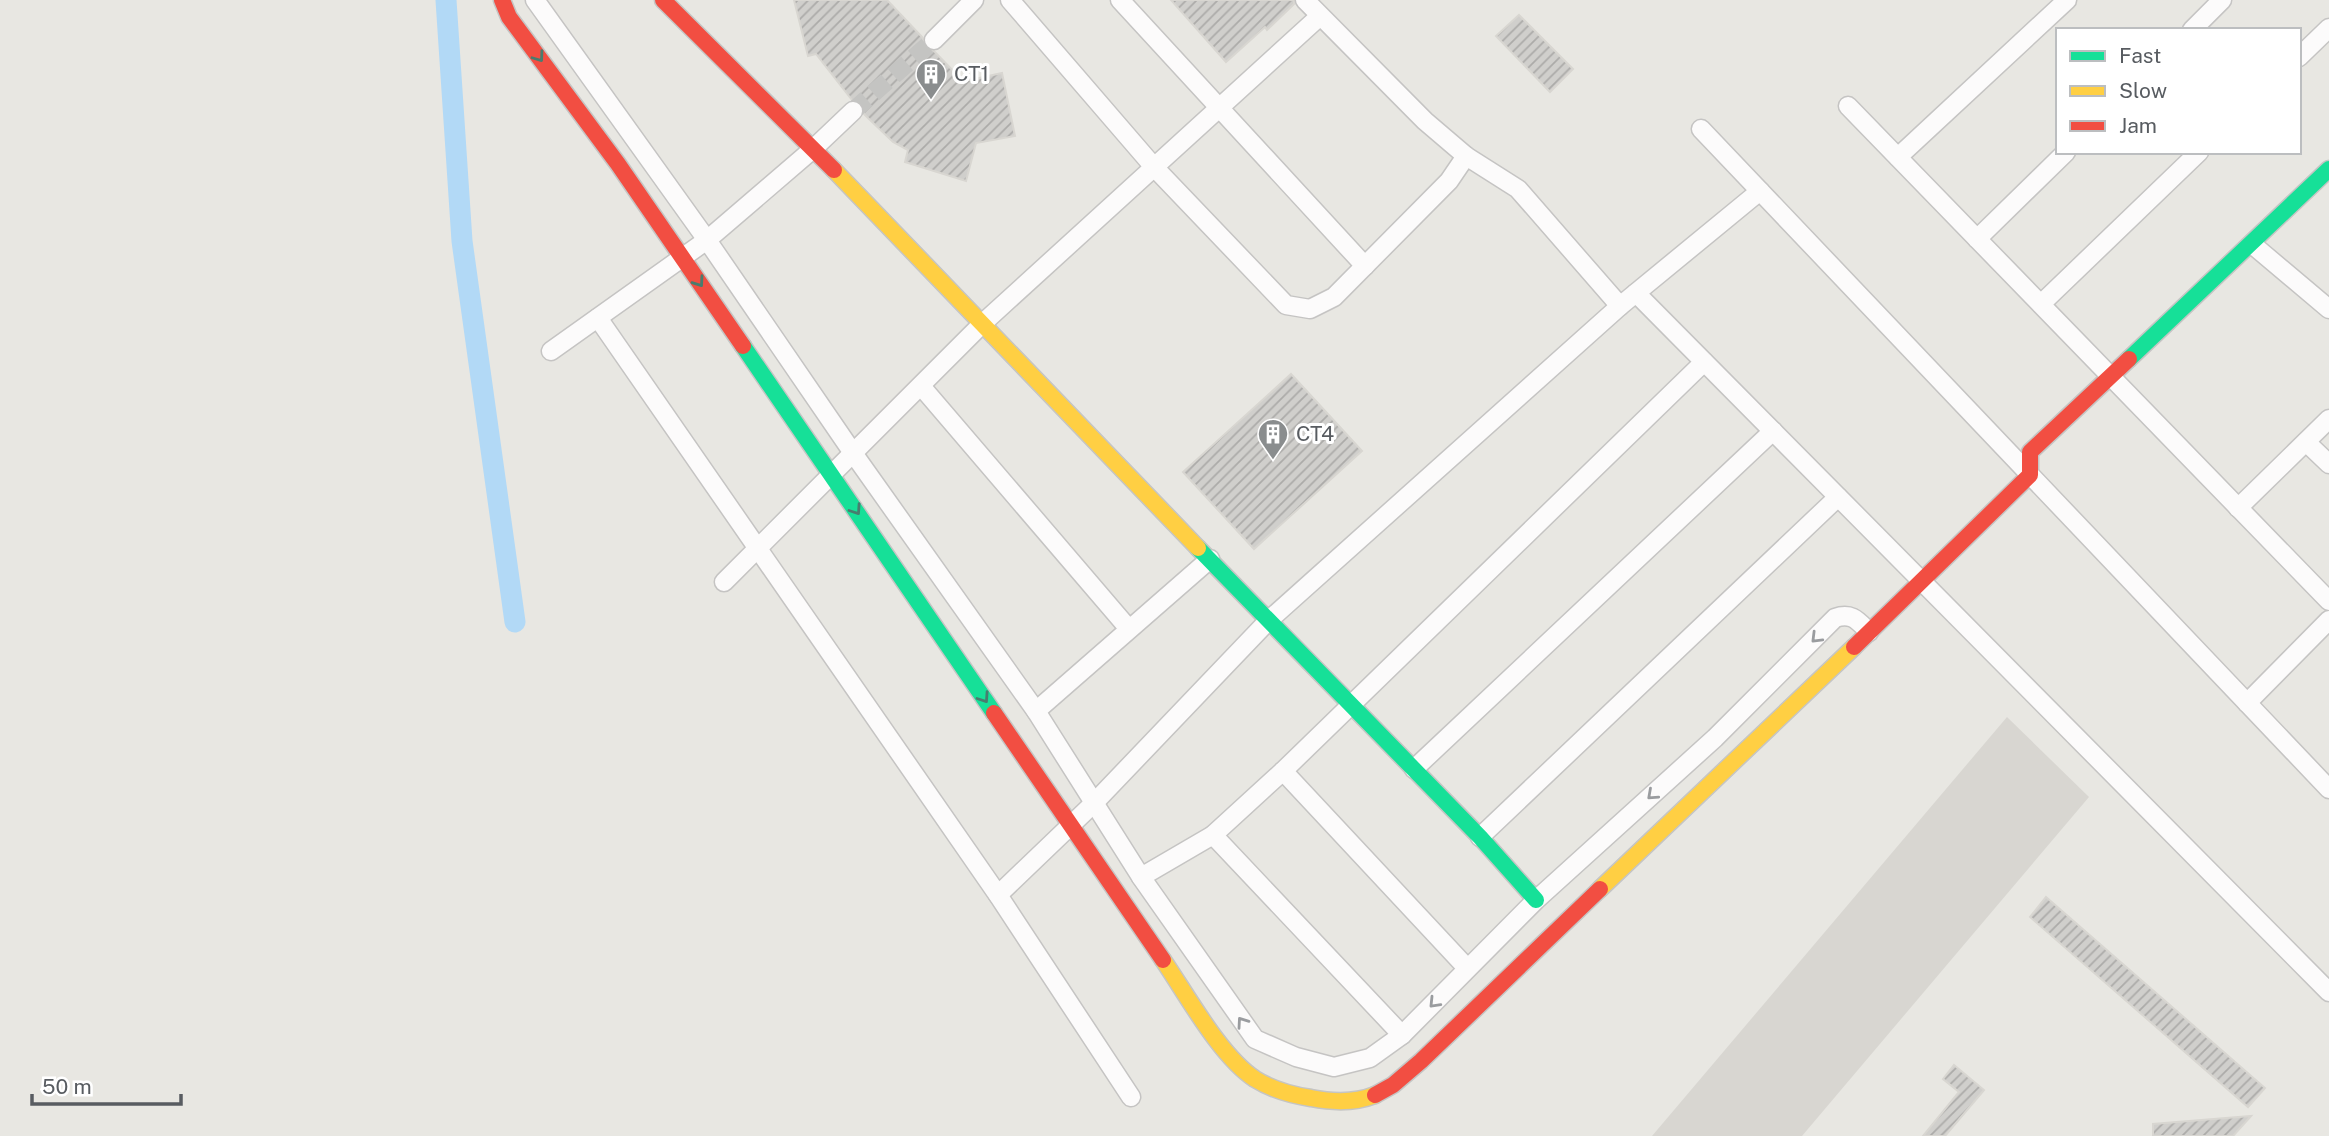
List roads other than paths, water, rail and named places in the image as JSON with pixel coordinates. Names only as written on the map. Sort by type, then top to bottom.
[{"type":"street","points":[[502,0],[509,17],[618,164],[1227,1055],[1257,1080],[1292,1094],[1349,1102],[1382,1092],[1422,1061],[1922,582],[2030,475],[2030,452],[2253,245],[2329,169]]},
{"type":"street","points":[[535,0],[1036,711],[1141,877],[1255,1040],[1296,1057],[1334,1067],[1370,1058],[1402,1035],[1536,900],[1715,738],[1836,618],[1845,615],[1854,617],[1869,632]]},
{"type":"street","points":[[663,0],[983,323],[1268,621],[1480,837],[1536,900]]},
{"type":"street","points":[[933,40],[974,0]]},
{"type":"street","points":[[1010,0],[1154,167],[1286,305],[1310,309],[1334,298],[1449,181],[1466,156]]},
{"type":"street","points":[[1120,0],[1366,266]]},
{"type":"street","points":[[1306,0],[1424,121],[1466,156],[1518,189],[1620,306]]},
{"type":"street","points":[[1898,157],[2067,0]]},
{"type":"street","points":[[2194,28],[2222,0]]},
{"type":"street","points":[[724,582],[983,323],[1320,16]]},
{"type":"street","points":[[2301,55],[2329,28]]},
{"type":"street","points":[[1848,106],[2329,601]]},
{"type":"street","points":[[551,351],[706,240],[813,149],[853,111]]},
{"type":"street","points":[[1701,129],[2329,789]]},
{"type":"street","points":[[1977,239],[2064,154]]},
{"type":"street","points":[[2041,304],[2197,154]]},
{"type":"street","points":[[998,895],[1094,803],[1268,621],[1620,306],[1760,191]]},
{"type":"street","points":[[2253,245],[2329,309]]},
{"type":"street","points":[[1636,293],[2329,992]]},
{"type":"street","points":[[598,318],[998,895],[1131,1097]]},
{"type":"street","points":[[1141,877],[1213,835],[1283,771],[1704,362]]},
{"type":"street","points":[[920,386],[1129,629]]},
{"type":"street","points":[[2238,508],[2329,419]]},
{"type":"street","points":[[1414,769],[1773,431]]},
{"type":"street","points":[[2306,442],[2329,464]]},
{"type":"street","points":[[1480,837],[1838,497]]},
{"type":"street","points":[[1036,711],[1210,559]]},
{"type":"street","points":[[2248,703],[2329,620]]},
{"type":"street","points":[[1283,771],[1467,968]]},
{"type":"street","points":[[1213,835],[1402,1035]]},
{"type":"waterway","points":[[446,0],[462,241],[515,622]]},
{"type":"tunnel","points":[[853,111],[934,40]]},
{"type":"place","name":"CT1","points":[[931,101]]},
{"type":"place","name":"CT4","points":[[1273,461]]}]
